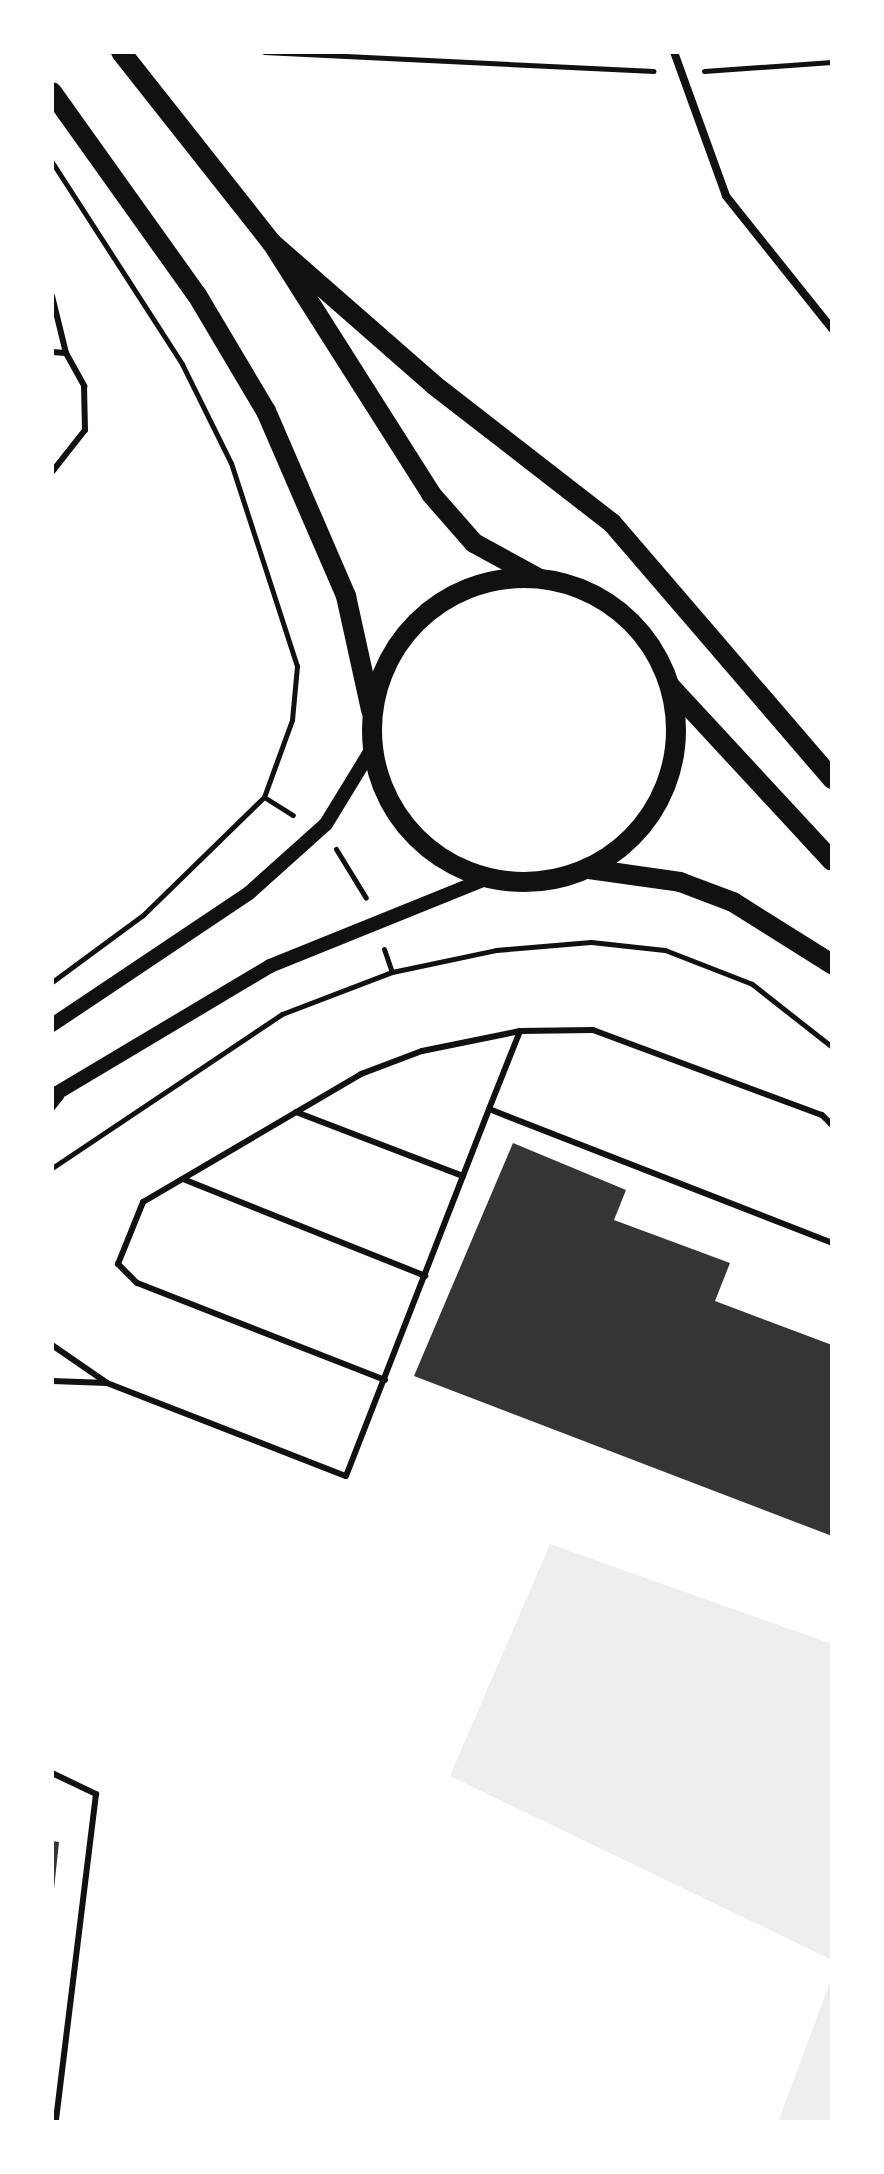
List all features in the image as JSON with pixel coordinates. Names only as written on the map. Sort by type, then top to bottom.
[{"type":"main road","points":[[121,52],[272,243],[431,494],[474,543],[538,578]]},
{"type":"main road","points":[[52,92],[188,282],[266,411],[346,596],[372,718],[373,747],[385,792],[410,831],[445,860],[488,878],[539,882],[589,869],[626,845],[653,812],[672,772],[677,729],[670,686],[656,653],[625,617],[574,586],[538,578],[490,581],[445,599],[418,622],[383,671],[372,718]]},
{"type":"main road","points":[[272,243],[434,385],[612,523],[832,779]]},
{"type":"main road","points":[[670,686],[832,861]]},
{"type":"main road","points":[[589,869],[680,882],[733,902],[832,964]]},
{"type":"street","points":[[674,52],[676,72],[726,196],[832,329]]},
{"type":"street","points":[[52,1025],[249,893],[316,833],[373,747]]},
{"type":"street","points":[[52,1096],[270,966],[488,878]]},
{"type":"lane","points":[[52,296],[66,353],[84,386],[85,430],[52,472]]},
{"type":"lane","points":[[52,352],[66,353]]},
{"type":"lane","points":[[385,1380],[137,1283],[118,1264],[143,1202],[361,1074],[422,1051],[520,1031],[593,1030],[822,1115],[832,1125]]},
{"type":"lane","points":[[52,1345],[107,1383],[346,1476],[520,1031]]},
{"type":"lane","points":[[52,1108],[71,1085]]},
{"type":"lane","points":[[489,1109],[832,1243]]},
{"type":"lane","points":[[296,1112],[463,1176]]},
{"type":"lane","points":[[183,1179],[425,1276]]},
{"type":"lane","points":[[52,1381],[107,1383]]},
{"type":"lane","points":[[52,1773],[96,1794],[56,2122]]},
{"type":"path","points":[[264,52],[676,72],[832,62]]},
{"type":"path","points":[[52,162],[182,364],[231,463],[281,602],[297,666],[292,720],[264,797],[154,906],[52,982]]},
{"type":"path","points":[[264,797],[345,857],[375,923],[392,972]]},
{"type":"path","points":[[52,1168],[282,1014],[392,972],[541,944],[665,950],[752,984],[832,1047]]},
{"type":"shaded area","points":[[550,1544],[832,1644],[832,1960],[450,1776]]},
{"type":"shaded area","points":[[832,1977],[832,2122],[778,2122]]},
{"type":"building","points":[[513,1143],[626,1190],[614,1220],[730,1263],[715,1301],[832,1345],[832,1536],[414,1376]]},
{"type":"building","points":[[52,1841],[59,1842],[54,1889],[52,1889]]}]
